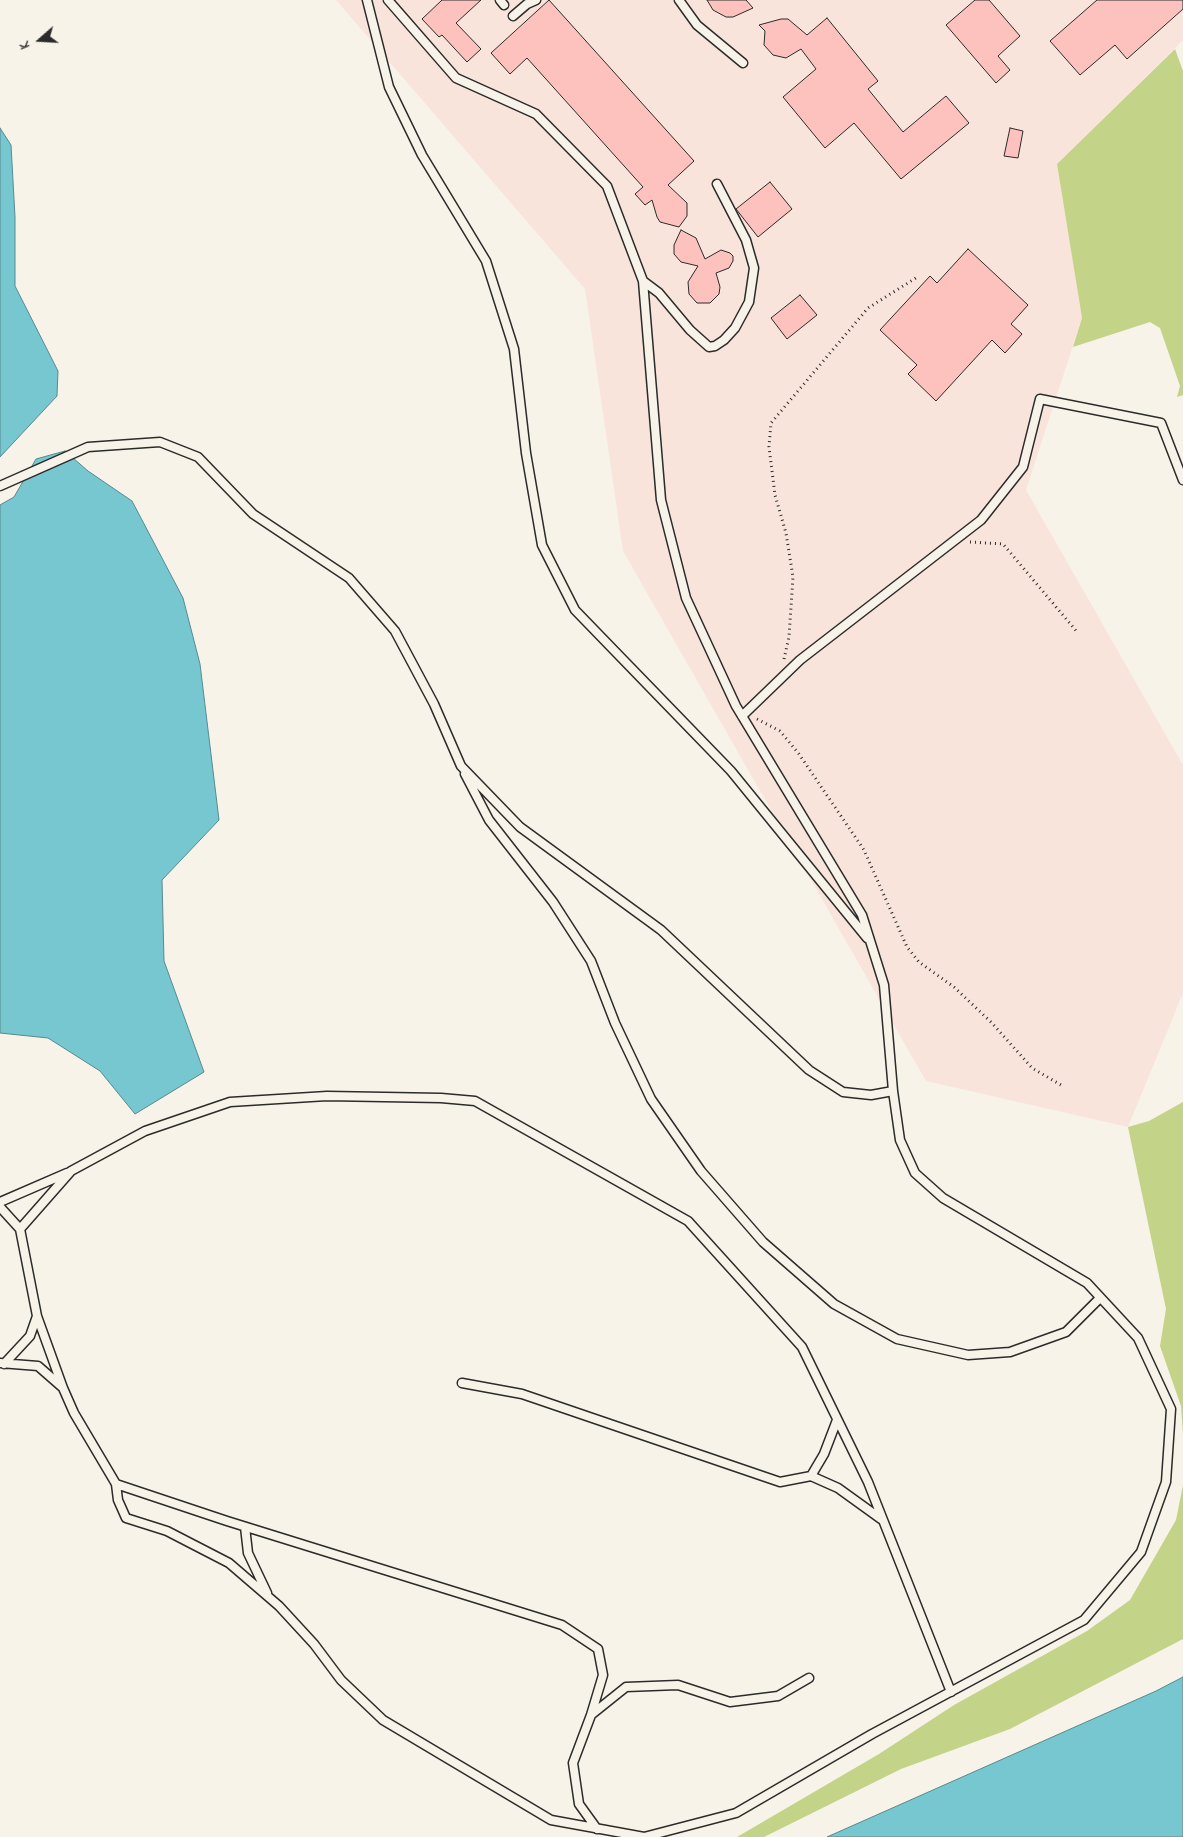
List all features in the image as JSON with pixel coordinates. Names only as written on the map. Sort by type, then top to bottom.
[{"type":"lane","points":[[367,0],[389,87],[422,155],[486,261],[514,348],[526,453],[542,545],[575,610],[731,770],[871,944]]},
{"type":"lane","points":[[0,1207],[20,1229],[37,1316],[63,1388],[74,1413],[116,1484],[118,1500],[126,1518],[167,1531],[229,1563],[268,1597],[314,1644],[341,1680],[384,1720],[551,1820],[644,1837],[736,1813],[950,1692],[1084,1620],[1141,1552],[1166,1482],[1171,1409],[1138,1338],[1087,1283],[942,1198],[915,1172],[900,1140],[893,1091],[884,985],[862,915],[742,716],[686,598],[661,500],[643,281],[607,186],[536,114],[456,78],[388,0]]},
{"type":"lane","points":[[513,16],[527,4],[536,0]]},
{"type":"lane","points":[[679,0],[697,25],[743,63]]},
{"type":"lane","points":[[643,281],[659,293],[690,330],[709,347],[715,346],[724,340],[735,328],[748,302],[754,268],[746,240],[717,184]]},
{"type":"lane","points":[[742,716],[800,660],[981,520],[1023,467],[1040,399],[1161,423],[1183,480]]},
{"type":"lane","points":[[0,486],[88,447],[160,442],[198,457],[253,514],[349,578],[395,631],[434,704],[461,766],[489,820],[553,902],[591,961],[615,1023],[650,1099],[701,1171],[763,1242],[834,1304],[897,1339],[968,1354],[1010,1352],[1066,1332],[1100,1298]]},
{"type":"lane","points":[[461,766],[520,827],[662,930],[809,1070],[843,1092],[871,1095],[893,1091]]},
{"type":"lane","points":[[0,1202],[71,1171],[145,1131],[230,1102],[327,1096],[441,1098],[475,1101],[688,1221],[802,1348],[868,1482],[950,1692]]},
{"type":"lane","points":[[20,1229],[71,1171]]},
{"type":"lane","points":[[2,1364],[30,1336],[37,1316]]},
{"type":"lane","points":[[2,1364],[38,1366],[63,1388]]},
{"type":"lane","points":[[462,1383],[522,1394],[780,1482],[811,1476],[838,1488],[883,1520]]},
{"type":"lane","points":[[811,1476],[824,1454],[837,1420]]},
{"type":"lane","points":[[116,1484],[245,1527],[562,1625],[598,1649],[603,1675],[592,1715],[573,1763],[579,1804],[597,1829]]},
{"type":"lane","points":[[245,1527],[248,1553],[268,1597]]},
{"type":"lane","points":[[592,1715],[626,1687],[678,1685],[730,1702],[778,1696],[809,1678]]},
{"type":"path","points":[[780,679],[789,637],[793,578],[786,533],[775,495],[769,448],[771,423],[868,308],[919,276]]},
{"type":"path","points":[[952,541],[1003,544],[1078,633]]},
{"type":"path","points":[[742,716],[763,720],[780,731],[798,754],[864,850],[907,947],[919,962],[954,987],[992,1023],[1032,1068],[1061,1085]]},
{"type":"shaded area","points":[[336,0],[1183,0],[1183,40],[1057,164],[1082,318],[1026,490],[1183,765],[1183,993],[1128,1127],[926,1081],[623,551],[585,289]]},
{"type":"green space","points":[[1175,49],[1183,71],[1183,395],[1177,397],[1180,386],[1160,328],[1150,322],[1073,347],[1082,318],[1057,164]]},
{"type":"green space","points":[[1183,1102],[1183,1435],[1181,1406],[1160,1346],[1166,1309],[1128,1127],[1149,1121]]},
{"type":"green space","points":[[1183,1485],[1183,1639],[1010,1729],[901,1769],[764,1837],[737,1837],[879,1754],[954,1705],[1087,1631],[1130,1600],[1176,1520]]},
{"type":"water","points":[[0,128],[11,145],[15,217],[15,286],[58,371],[57,396],[0,457]]},
{"type":"water","points":[[65,451],[88,471],[132,501],[183,598],[200,664],[219,820],[162,880],[164,961],[204,1072],[135,1114],[100,1071],[48,1038],[0,1033],[0,505],[14,497],[36,459]]},
{"type":"water","points":[[1183,1677],[1183,1837],[827,1837],[1156,1691]]},
{"type":"building","points":[[442,0],[481,0],[456,23],[481,49],[467,62],[442,35],[439,37],[422,19]]},
{"type":"building","points":[[549,0],[694,161],[668,185],[687,203],[687,216],[679,227],[660,222],[652,200],[645,205],[635,194],[643,187],[527,58],[510,74],[491,53]]},
{"type":"building","points":[[707,0],[746,0],[753,8],[733,17],[726,17],[713,10]]},
{"type":"building","points":[[975,0],[989,0],[1020,36],[998,56],[1010,70],[996,83],[946,25]]},
{"type":"building","points":[[1097,0],[1183,0],[1183,9],[1127,59],[1115,45],[1080,75],[1050,41]]},
{"type":"building","points":[[827,18],[878,81],[868,89],[903,132],[946,96],[969,123],[901,179],[854,123],[825,148],[783,97],[816,69],[801,49],[786,58],[773,55],[764,45],[765,31],[759,25],[788,19],[807,35]]},
{"type":"building","points":[[1010,128],[1023,131],[1018,158],[1004,156]]},
{"type":"building","points":[[770,182],[792,209],[758,237],[736,209]]},
{"type":"building","points":[[681,230],[696,238],[705,259],[721,250],[733,256],[733,261],[729,268],[716,273],[720,287],[719,294],[710,303],[697,303],[689,294],[688,282],[698,266],[681,262],[674,254],[674,245]]},
{"type":"building","points":[[968,249],[1028,305],[1011,324],[1022,334],[1005,353],[992,340],[936,401],[908,374],[917,365],[880,330],[930,276],[937,283]]},
{"type":"building","points":[[800,295],[817,315],[787,339],[771,318]]}]
